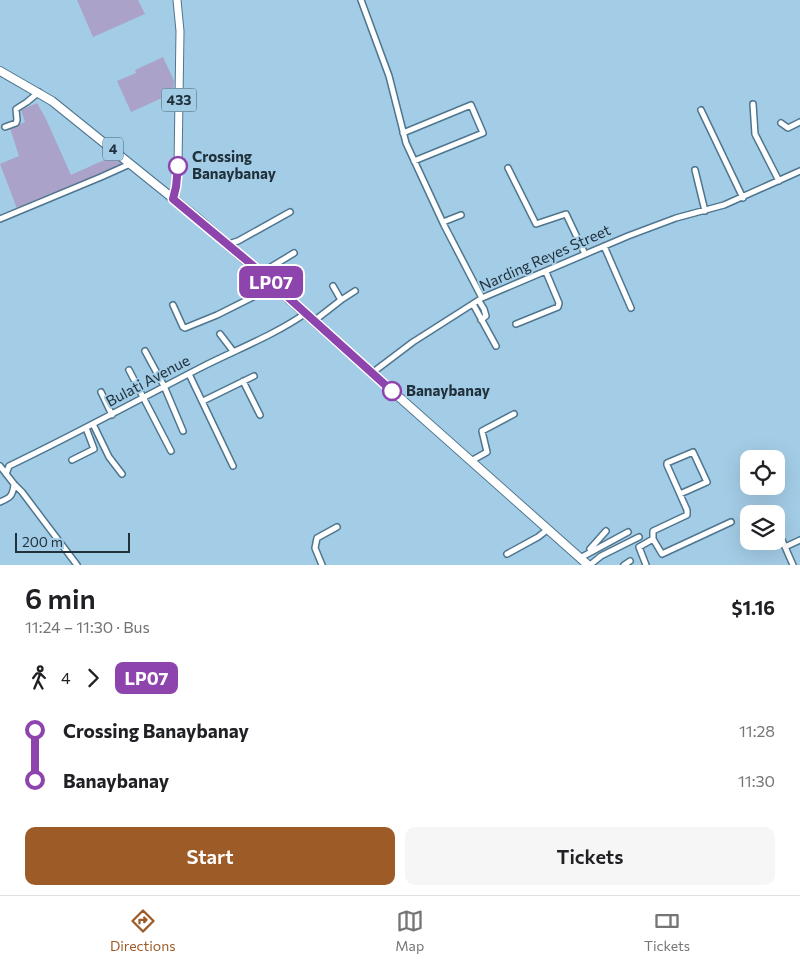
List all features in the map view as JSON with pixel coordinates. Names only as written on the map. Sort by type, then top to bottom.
[{"type":"highway","name":"4","points":[[0,71],[39,92],[79,121],[228,244],[547,530],[589,565]]},
{"type":"main road","name":"433","points":[[173,199],[178,165],[180,31],[177,0]]},
{"type":"street","points":[[362,0],[389,76],[403,133],[414,162],[486,312],[486,316],[481,320]]},
{"type":"street","points":[[5,127],[16,123],[16,108],[39,92]]},
{"type":"street","points":[[753,104],[755,134],[779,181]]},
{"type":"street","points":[[403,133],[472,105],[482,133],[414,162]]},
{"type":"street","points":[[701,110],[743,198]]},
{"type":"street","points":[[782,123],[789,128],[800,122]]},
{"type":"street","points":[[0,219],[130,164]]},
{"type":"street","points":[[508,168],[536,224],[566,214],[584,254]]},
{"type":"street","points":[[695,170],[704,211]]},
{"type":"street","name":"Narding Reyes Street","points":[[372,373],[413,342],[480,300],[584,254],[669,221],[743,198],[800,171]]},
{"type":"street","points":[[228,244],[238,241],[290,212]]},
{"type":"street","points":[[443,222],[461,215]]},
{"type":"street","points":[[604,246],[631,308]]},
{"type":"street","points":[[261,273],[294,253]]},
{"type":"street","points":[[516,324],[558,306],[559,303],[546,272]]},
{"type":"street","points":[[172,305],[185,328],[217,316],[276,286]]},
{"type":"street","points":[[333,286],[341,300]]},
{"type":"street","points":[[314,320],[355,292]]},
{"type":"street","points":[[473,304],[496,346]]},
{"type":"street","name":"Bulati Avenue","points":[[6,474],[9,466],[112,415],[164,386],[306,314]]},
{"type":"street","points":[[220,334],[233,351]]},
{"type":"street","points":[[145,351],[164,386],[183,431]]},
{"type":"street","points":[[129,370],[171,451]]},
{"type":"street","points":[[189,374],[232,466]]},
{"type":"street","points":[[203,401],[254,376]]},
{"type":"street","points":[[243,381],[260,414]]},
{"type":"street","points":[[101,392],[112,415]]},
{"type":"street","points":[[471,461],[487,452],[481,434],[482,431],[514,414]]},
{"type":"street","points":[[93,424],[109,457],[122,474]]},
{"type":"street","points":[[72,460],[94,450],[86,428]]},
{"type":"street","points":[[680,494],[707,482],[693,452],[667,463],[680,494],[687,510],[687,515],[653,531],[653,540],[662,554],[731,522]]},
{"type":"street","points":[[0,466],[77,565]]},
{"type":"street","points":[[0,502],[11,497],[14,484]]},
{"type":"street","points":[[322,565],[315,548],[317,538],[337,527]]},
{"type":"street","points":[[507,554],[547,530]]},
{"type":"street","points":[[579,557],[593,548],[606,531]]},
{"type":"street","points":[[579,557],[628,532]]},
{"type":"street","points":[[589,565],[601,556],[639,537]]},
{"type":"street","points":[[646,565],[639,547],[653,540]]},
{"type":"street","points":[[793,565],[785,547],[800,540]]},
{"type":"street","points":[[624,565],[630,561]]},
{"type":"shaded area","points":[[77,0],[138,0],[145,14],[93,37]]},
{"type":"shaded area","points":[[163,57],[174,81],[173,93],[131,112],[117,81],[136,73],[135,70]]},
{"type":"shaded area","points":[[37,103],[71,175],[113,156],[124,165],[18,211],[0,164],[19,156],[10,128],[25,122],[21,110]]},
{"type":"bus line","name":"LP07","points":[[178,166],[173,199],[251,264],[392,391]]},
{"type":"place","name":"Crossing Banaybanay","points":[[178,166]]},
{"type":"place","name":"Banaybanay","points":[[392,391]]}]
